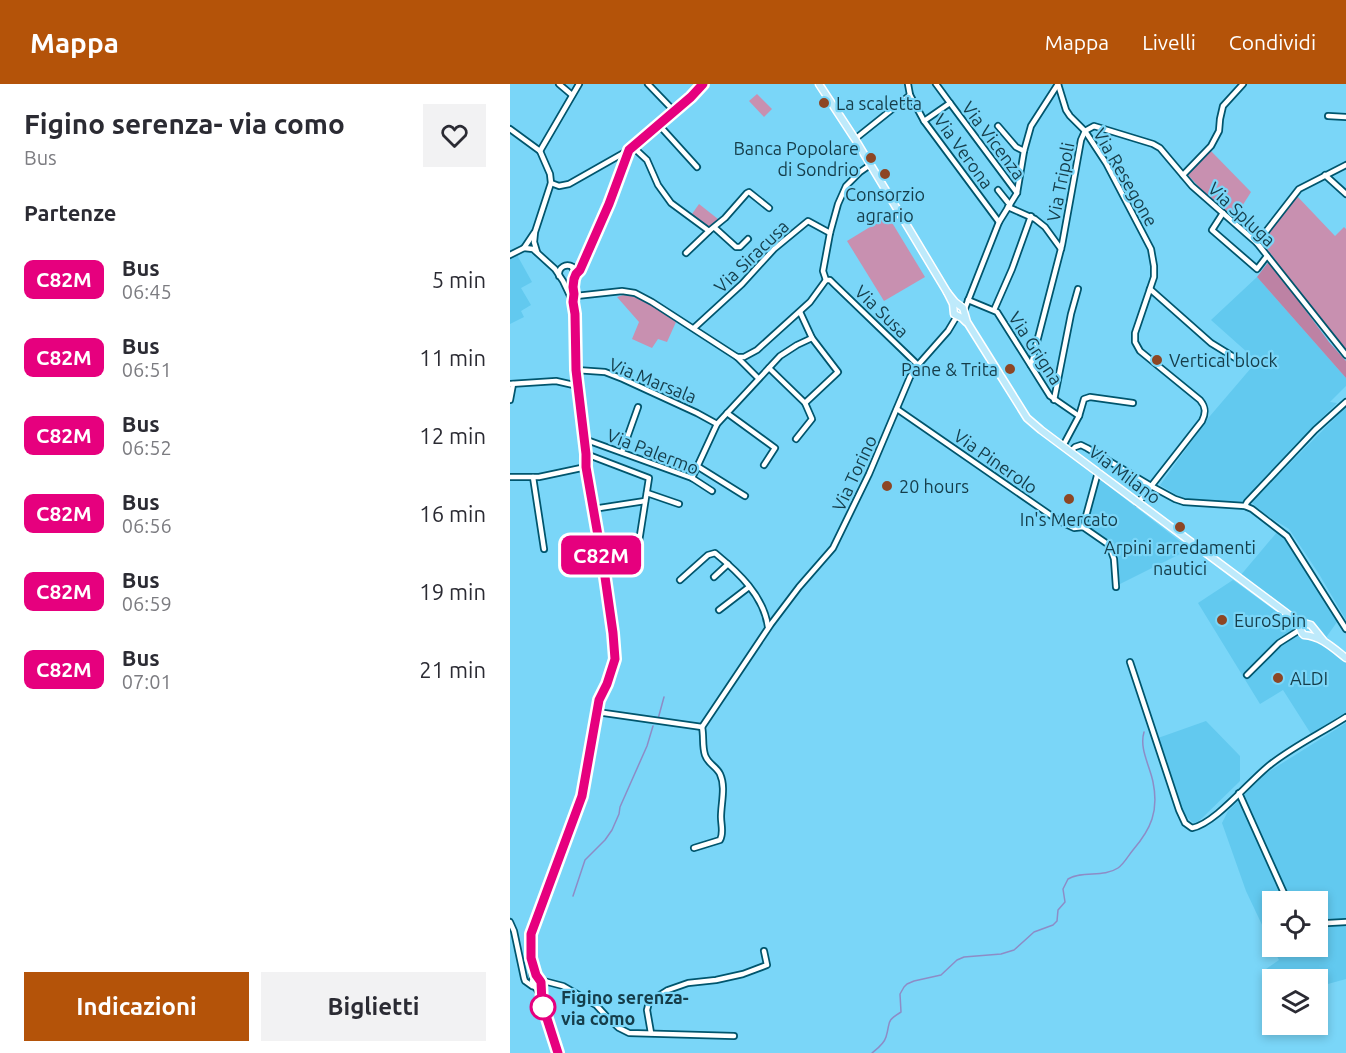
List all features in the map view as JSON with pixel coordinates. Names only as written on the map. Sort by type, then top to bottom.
[{"type":"main road","name":"Via Milano","points":[[819,84],[1024,414],[1041,430],[1297,621],[1301,630]]},
{"type":"main road","points":[[1311,625],[1311,632],[1306,636],[1301,630],[1311,625]]},
{"type":"main road","points":[[1311,632],[1346,658]]},
{"type":"street","points":[[559,84],[572,95]]},
{"type":"street","points":[[540,151],[579,84]]},
{"type":"street","points":[[648,84],[674,111]]},
{"type":"street","points":[[551,183],[559,186],[569,184],[631,148],[703,84]]},
{"type":"street","name":"Via Verona","points":[[907,84],[910,95],[924,120],[999,222]]},
{"type":"street","name":"Via Vicenza","points":[[936,84],[1017,193]]},
{"type":"street","points":[[1017,193],[1031,126],[1058,84]]},
{"type":"street","name":"Via Resegone","points":[[1058,84],[1066,110],[1085,131],[1113,176],[1150,249],[1154,272],[1135,333],[1137,346],[1140,351],[1200,400],[1204,407],[1202,421],[1151,486]]},
{"type":"street","points":[[1183,175],[1211,146],[1220,131],[1223,106],[1243,84]]},
{"type":"street","points":[[855,139],[910,95]]},
{"type":"street","points":[[924,120],[950,104]]},
{"type":"street","points":[[1328,116],[1346,117]]},
{"type":"street","points":[[659,125],[697,167]]},
{"type":"street","points":[[998,126],[1016,147],[1024,151]]},
{"type":"street","name":"Via Spluga","points":[[1094,126],[1156,146],[1192,186],[1257,243],[1346,356]]},
{"type":"street","name":"Via Tripoli","points":[[1031,365],[1061,249],[1081,140],[1085,131],[1094,126]]},
{"type":"street","points":[[510,129],[540,151],[550,174],[551,183],[535,232],[534,242],[537,252]]},
{"type":"street","points":[[631,148],[647,160],[658,185],[671,203],[709,231]]},
{"type":"street","points":[[561,278],[572,280],[581,267],[631,148]]},
{"type":"street","points":[[737,357],[744,357],[758,351],[810,303],[826,280],[823,271],[838,204],[846,186],[870,165]]},
{"type":"street","points":[[1257,243],[1299,189],[1346,165]]},
{"type":"street","points":[[1325,175],[1346,194]]},
{"type":"street","points":[[998,190],[1009,206],[1031,216],[1045,227],[1061,249]]},
{"type":"street","points":[[686,253],[715,228],[747,193],[752,193],[769,207]]},
{"type":"street","name":"Via Torino","points":[[702,727],[770,625],[833,548],[869,474],[908,380],[951,327],[968,300],[999,222],[1017,193]]},
{"type":"street","points":[[1223,213],[1212,230],[1257,269],[1268,256]]},
{"type":"street","points":[[994,310],[1031,216]]},
{"type":"street","name":"Via Siracusa","points":[[694,328],[742,284],[774,249],[808,221],[830,233]]},
{"type":"street","points":[[715,228],[736,247],[740,247],[748,239]]},
{"type":"street","points":[[524,248],[535,232]]},
{"type":"street","points":[[510,255],[524,248],[537,252],[574,296]]},
{"type":"street","points":[[548,263],[557,267],[568,265],[581,267]]},
{"type":"street","points":[[561,278],[559,271],[563,266]]},
{"type":"street","points":[[558,1053],[531,958],[531,934],[582,796],[599,700],[615,659],[604,570],[586,467],[576,370],[573,267]]},
{"type":"street","name":"Via Susa","points":[[826,280],[830,280],[918,365]]},
{"type":"street","points":[[1054,399],[1077,289]]},
{"type":"street","points":[[1150,289],[1211,343],[1238,359]]},
{"type":"street","points":[[574,296],[622,291],[635,293],[737,357],[758,378]]},
{"type":"street","name":"Via Grigna","points":[[968,300],[994,310],[1050,396],[1079,416]]},
{"type":"street","points":[[800,312],[812,338],[838,372],[805,403]]},
{"type":"street","points":[[692,478],[717,424],[780,356],[812,338]]},
{"type":"street","points":[[769,368],[805,403],[812,419],[796,439]]},
{"type":"street","name":"Via Marsala","points":[[576,370],[605,372],[717,424]]},
{"type":"street","points":[[510,400],[511,384],[556,381],[578,386]]},
{"type":"street","points":[[1063,446],[1079,416],[1084,399],[1088,397],[1133,403]]},
{"type":"street","points":[[1245,506],[1315,430],[1346,402]]},
{"type":"street","points":[[622,452],[638,407]]},
{"type":"street","name":"Via Pinerolo","points":[[897,409],[1059,521],[1074,528],[1083,526],[1110,545],[1114,559],[1116,587]]},
{"type":"street","points":[[727,413],[775,448],[764,465]]},
{"type":"street","name":"Via Palermo","points":[[584,439],[692,478],[712,491]]},
{"type":"street","points":[[1068,439],[1179,501],[1245,506],[1252,509],[1287,536],[1346,629]]},
{"type":"street","points":[[1071,451],[1081,445]]},
{"type":"street","points":[[586,454],[649,478],[638,548]]},
{"type":"street","name":"Via Palermo","points":[[697,466],[746,495]]},
{"type":"street","points":[[510,477],[539,477],[586,467]]},
{"type":"street","points":[[1083,526],[1098,472]]},
{"type":"street","points":[[533,477],[544,549]]},
{"type":"street","points":[[1138,503],[1151,486]]},
{"type":"street","points":[[647,493],[679,504]]},
{"type":"street","points":[[593,509],[645,501]]},
{"type":"street","points":[[680,580],[708,555],[715,553],[749,587],[764,610],[770,625]]},
{"type":"street","points":[[714,577],[728,564]]},
{"type":"street","points":[[719,610],[749,587]]},
{"type":"street","points":[[1248,675],[1279,643],[1301,630]]},
{"type":"street","points":[[1130,662],[1182,818],[1192,828],[1198,827],[1211,818],[1270,764],[1346,717]]},
{"type":"street","points":[[597,712],[702,727],[705,754],[720,774],[723,784],[722,836],[720,840],[694,848]]},
{"type":"street","points":[[1239,793],[1283,891]]},
{"type":"street","points":[[510,922],[524,978],[537,983],[563,986],[596,1005],[619,1028],[630,1032],[734,1036]]},
{"type":"street","points":[[1328,923],[1346,922]]},
{"type":"street","points":[[651,1033],[647,1010],[649,1002],[668,990],[688,983],[743,974],[767,965],[764,951]]},
{"type":"shaded area","points":[[757,94],[772,109],[764,117],[749,101]]},
{"type":"shaded area","points":[[1209,149],[1251,192],[1234,219],[1210,199],[1187,174]]},
{"type":"shaded area","points":[[1297,196],[1335,236],[1344,227],[1346,229],[1346,351],[1264,245],[1265,237]]},
{"type":"shaded area","points":[[699,204],[718,219],[711,228],[692,214]]},
{"type":"shaded area","points":[[888,216],[925,277],[884,301],[847,241]]},
{"type":"shaded area","points":[[517,255],[532,282],[521,288],[531,305],[521,311],[524,317],[510,324],[510,259]]},
{"type":"shaded area","points":[[1269,261],[1329,342],[1346,361],[1346,378],[1257,277]]},
{"type":"shaded area","points":[[1257,277],[1346,378],[1346,386],[1330,402],[1337,403],[1290,450],[1243,504],[1182,498],[1160,485],[1210,416],[1257,361],[1211,320]]},
{"type":"shaded area","points":[[623,295],[644,301],[676,322],[667,342],[658,339],[652,348],[632,339],[639,322],[617,297]]},
{"type":"shaded area","points":[[1346,407],[1346,620],[1289,529],[1266,515],[1251,502]]},
{"type":"shaded area","points":[[1098,478],[1190,549],[1120,584],[1115,550],[1110,542],[1090,527],[1087,522]]},
{"type":"shaded area","points":[[1278,531],[1287,541],[1337,622],[1325,639],[1313,623],[1298,617],[1240,576]]},
{"type":"shaded area","points":[[1233,580],[1296,626],[1297,634],[1303,638],[1312,637],[1319,641],[1346,663],[1346,712],[1311,734],[1283,690],[1260,704],[1198,603]]},
{"type":"shaded area","points":[[1206,721],[1240,756],[1240,781],[1196,824],[1182,812],[1158,738]]},
{"type":"shaded area","points":[[1346,723],[1346,979],[1328,984],[1328,969],[1266,969],[1279,960],[1277,957],[1328,957],[1328,891],[1262,891],[1262,925],[1246,891],[1222,823],[1228,811],[1265,774]]},
{"type":"waterway","points":[[658,719],[664,697]]},
{"type":"waterway","points":[[573,896],[585,860],[612,830],[653,726]]},
{"type":"waterway","points":[[872,1053],[885,1040],[889,1022],[901,1012],[900,994],[907,984],[941,975],[957,960],[964,957],[1001,954],[1014,950],[1034,932],[1053,925],[1057,921],[1058,910],[1065,902],[1063,889],[1068,879],[1074,876],[1112,871],[1124,862],[1145,835],[1154,811],[1155,792],[1144,751],[1144,732]]},
{"type":"bus line","name":"C82M","points":[[558,1053],[542,1003],[541,982],[536,975],[531,958],[531,934],[582,796],[599,700],[615,659],[604,570],[586,467],[576,370],[574,279],[621,175],[629,150],[703,84]]},
{"type":"place","name":"La scaletta","points":[[824,103]]},
{"type":"place","name":"Banca Popolare di Sondrio","points":[[871,158]]},
{"type":"place","name":"Consorzio agrario","points":[[885,174]]},
{"type":"place","name":"Vertical block","points":[[1157,360]]},
{"type":"place","name":"Pane & Trita","points":[[1010,369]]},
{"type":"place","name":"20 hours","points":[[887,486]]},
{"type":"place","name":"In's Mercato","points":[[1069,499]]},
{"type":"place","name":"Arpini arredamenti nautici","points":[[1180,527]]},
{"type":"place","name":"EuroSpin","points":[[1222,620]]},
{"type":"place","name":"ALDI","points":[[1278,678]]},
{"type":"place","name":"Figino serenza- via como","points":[[543,1007]]}]
